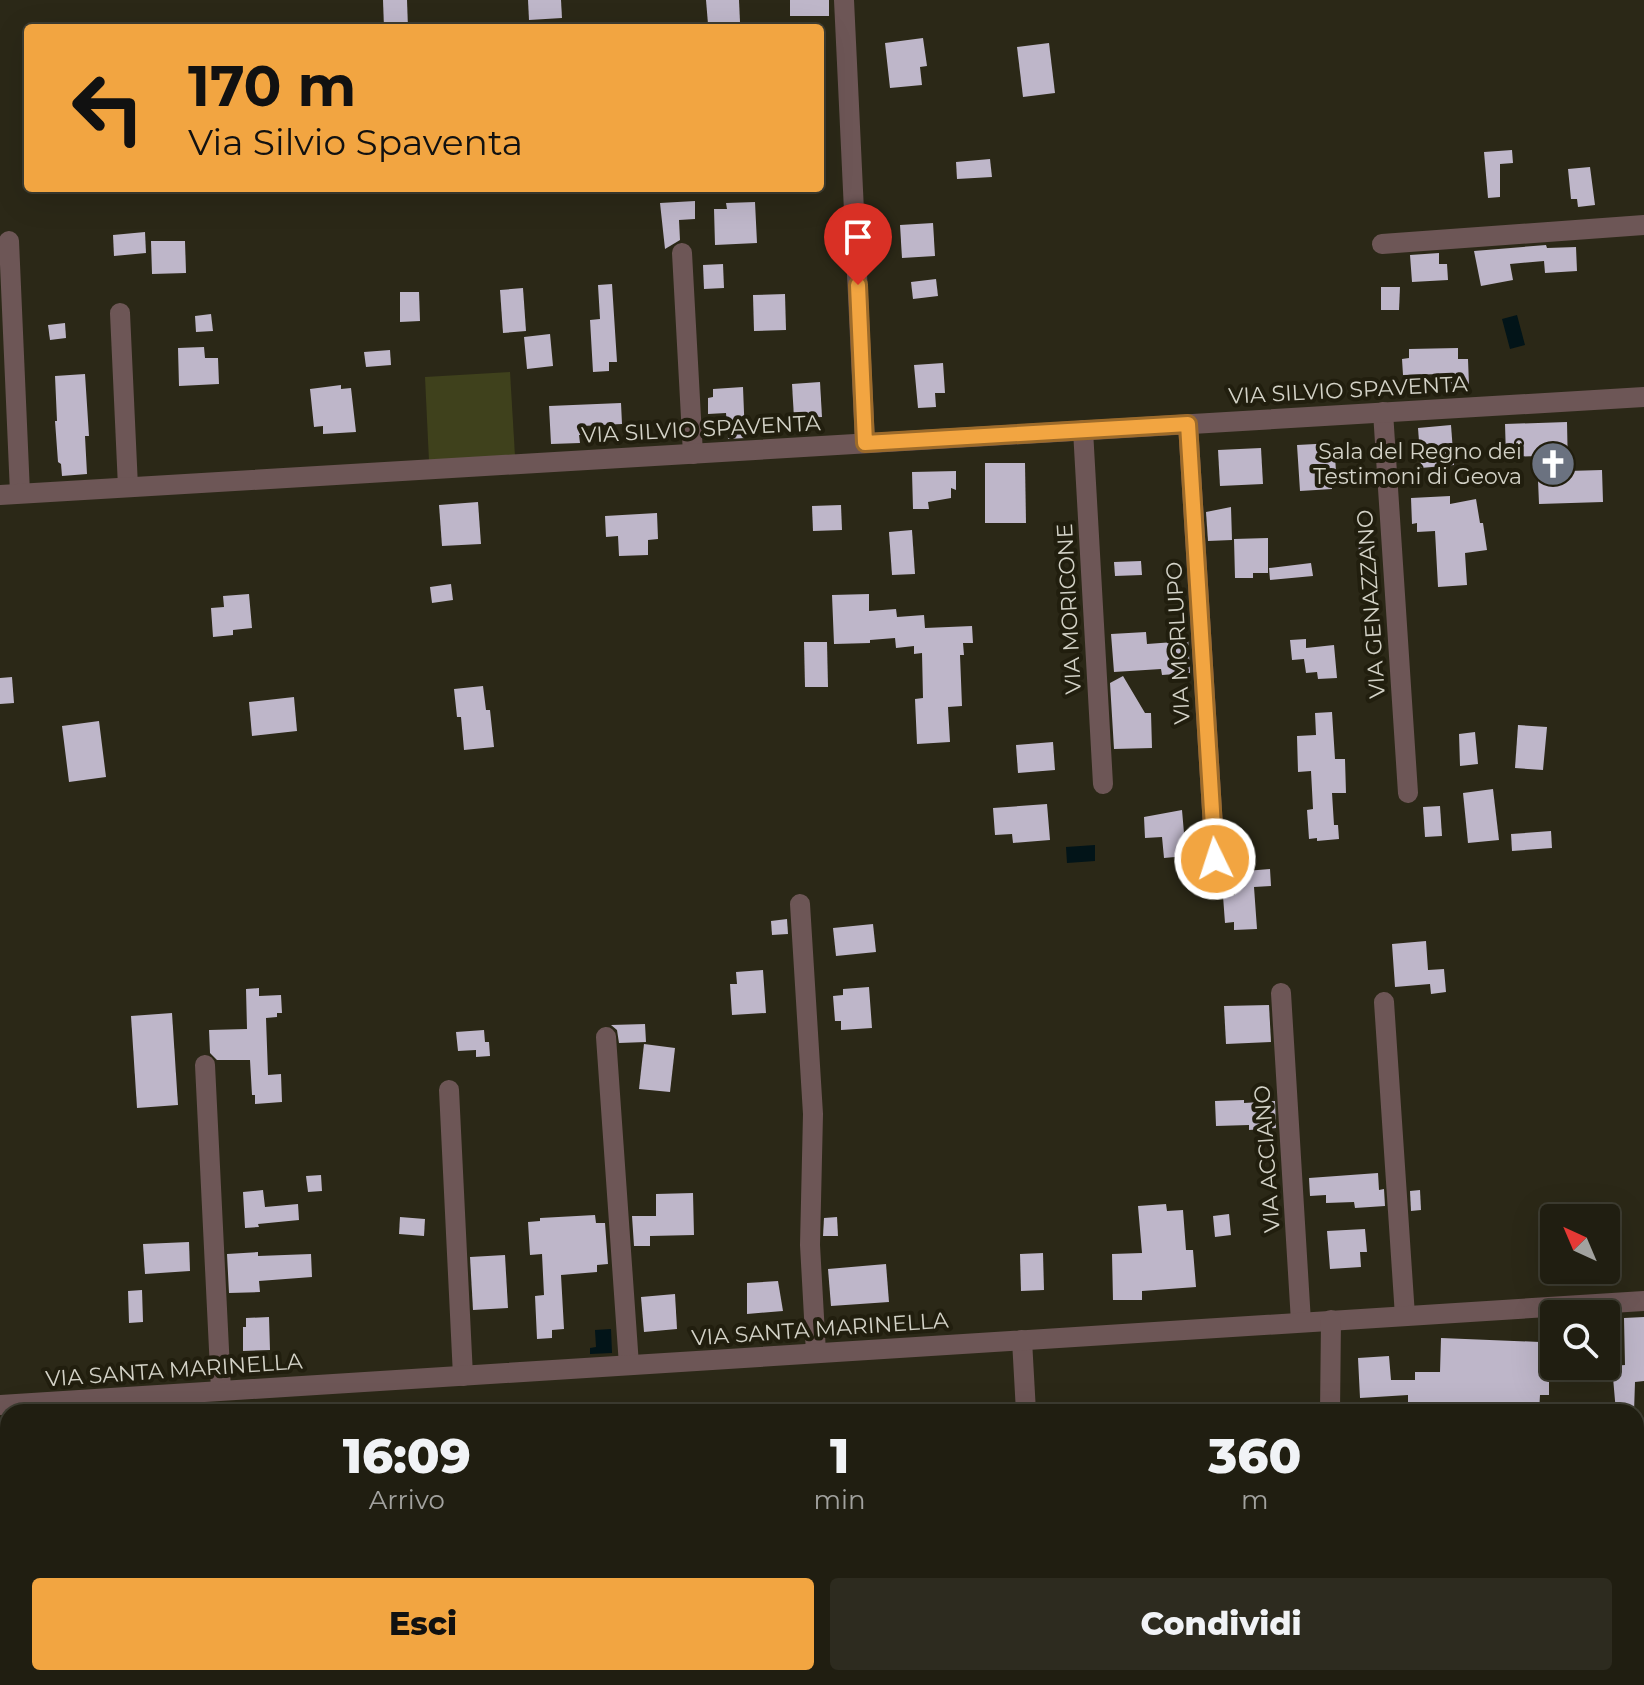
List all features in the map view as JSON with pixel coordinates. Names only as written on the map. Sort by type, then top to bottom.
[{"type":"street","points":[[844,0],[865,443]]},
{"type":"street","points":[[1382,244],[1644,225]]},
{"type":"street","points":[[9,241],[10,494]]},
{"type":"street","points":[[682,253],[693,454]]},
{"type":"street","points":[[120,313],[128,487]]},
{"type":"street","name":"VIA SILVIO SPAVENTA","points":[[10,494],[1644,397]]},
{"type":"street","name":"VIA GENAZZANO","points":[[1383,412],[1408,793]]},
{"type":"street","name":"VIA MORLUPO","points":[[1188,424],[1215,859]]},
{"type":"street","name":"VIA MORICONE","points":[[1083,430],[1103,784]]},
{"type":"street","points":[[800,904],[813,1127],[810,1245],[816,1353]]},
{"type":"street","name":"VIA ACCIANO","points":[[1281,993],[1301,1322]]},
{"type":"street","points":[[1384,1002],[1405,1316]]},
{"type":"street","points":[[606,1037],[629,1365]]},
{"type":"street","points":[[205,1065],[221,1390]]},
{"type":"street","points":[[449,1090],[463,1376]]},
{"type":"street","name":"VIA SANTA MARINELLA","points":[[15,1404],[1644,1301]]},
{"type":"street","points":[[1330,1404],[1331,1320]]},
{"type":"street","points":[[1022,1340],[1026,1404]]},
{"type":"green space","points":[[510,372],[515,456],[429,461],[425,377]]},
{"type":"shaded area","points":[[1517,315],[1525,345],[1510,349],[1502,319]]},
{"type":"shaded area","points":[[1095,845],[1095,861],[1067,863],[1066,847]]},
{"type":"shaded area","points":[[611,1329],[612,1353],[590,1354],[590,1348],[596,1347],[595,1330]]},
{"type":"building","points":[[383,0],[407,0],[408,24],[384,24]]},
{"type":"building","points":[[528,0],[561,0],[562,18],[529,20]]},
{"type":"building","points":[[706,0],[739,0],[740,22],[708,24]]},
{"type":"building","points":[[790,0],[829,0],[829,16],[790,16]]},
{"type":"building","points":[[923,38],[927,66],[920,67],[922,85],[890,88],[885,43]]},
{"type":"building","points":[[1049,43],[1055,93],[1023,97],[1017,47]]},
{"type":"building","points":[[1512,150],[1513,163],[1500,164],[1500,197],[1488,198],[1484,152]]},
{"type":"building","points":[[990,159],[992,177],[957,179],[956,162]]},
{"type":"building","points":[[1590,167],[1595,205],[1578,207],[1577,199],[1571,199],[1568,169]]},
{"type":"building","points":[[695,201],[695,219],[679,220],[680,240],[665,249],[660,203]]},
{"type":"building","points":[[755,202],[757,243],[715,245],[714,209],[727,209],[726,203]]},
{"type":"building","points":[[933,223],[935,256],[902,258],[900,225]]},
{"type":"building","points":[[145,232],[146,253],[114,256],[113,235]]},
{"type":"building","points":[[151,241],[185,241],[186,273],[152,274]]},
{"type":"building","points":[[1546,245],[1547,248],[1576,247],[1577,271],[1545,273],[1544,261],[1510,264],[1513,280],[1481,286],[1474,251]]},
{"type":"building","points":[[1439,253],[1439,264],[1447,264],[1448,280],[1412,282],[1410,255]]},
{"type":"building","points":[[723,264],[724,288],[704,289],[703,265]]},
{"type":"building","points":[[936,279],[938,296],[913,299],[911,282]]},
{"type":"building","points":[[612,284],[617,362],[609,362],[609,371],[593,372],[590,320],[600,319],[598,285]]},
{"type":"building","points":[[1381,287],[1400,287],[1399,310],[1381,310]]},
{"type":"building","points":[[523,288],[526,331],[503,333],[500,290]]},
{"type":"building","points":[[400,292],[419,292],[420,321],[400,322]]},
{"type":"building","points":[[785,294],[786,330],[754,331],[753,295]]},
{"type":"building","points":[[211,314],[213,331],[196,332],[195,316]]},
{"type":"building","points":[[65,323],[66,338],[50,340],[48,325]]},
{"type":"building","points":[[550,334],[553,366],[527,369],[524,337]]},
{"type":"building","points":[[204,347],[205,358],[218,358],[219,384],[179,386],[178,348]]},
{"type":"building","points":[[1458,348],[1458,359],[1468,359],[1469,385],[1442,386],[1442,374],[1403,375],[1402,359],[1409,358],[1409,349]]},
{"type":"building","points":[[390,350],[391,365],[366,367],[364,352]]},
{"type":"building","points":[[943,363],[945,393],[935,393],[936,407],[918,408],[914,365]]},
{"type":"building","points":[[85,374],[89,436],[85,436],[87,474],[62,476],[55,421],[55,376]]},
{"type":"building","points":[[820,382],[822,417],[794,418],[792,384]]},
{"type":"building","points":[[341,385],[341,389],[351,388],[356,432],[323,434],[323,426],[314,427],[310,389]]},
{"type":"building","points":[[743,387],[745,438],[728,439],[726,413],[708,414],[708,398],[713,397],[713,389]]},
{"type":"building","points":[[621,403],[622,424],[582,426],[580,443],[551,444],[549,406]]},
{"type":"building","name":"Sala del Regno dei Testimoni di Geova","points":[[1567,422],[1568,471],[1602,470],[1603,502],[1539,504],[1537,456],[1506,457],[1505,424]]},
{"type":"building","points":[[1451,425],[1454,465],[1421,468],[1418,428]]},
{"type":"building","points":[[1334,443],[1336,471],[1331,471],[1332,489],[1300,491],[1297,445]]},
{"type":"building","points":[[1261,448],[1263,484],[1220,486],[1218,450]]},
{"type":"building","points":[[985,463],[1025,463],[1026,523],[985,523]]},
{"type":"building","points":[[956,471],[956,490],[951,488],[951,498],[928,502],[929,509],[913,509],[912,472]]},
{"type":"building","points":[[1450,496],[1450,504],[1476,499],[1487,550],[1465,553],[1467,585],[1438,587],[1435,531],[1417,532],[1417,523],[1412,524],[1411,498]]},
{"type":"building","points":[[478,502],[481,544],[442,546],[439,505]]},
{"type":"building","points":[[841,505],[842,530],[813,531],[812,506]]},
{"type":"building","points":[[1231,507],[1232,540],[1208,541],[1206,512]]},
{"type":"building","points":[[657,513],[658,539],[648,540],[648,555],[619,556],[618,536],[606,537],[605,516]]},
{"type":"building","points":[[912,530],[915,574],[892,575],[889,532]]},
{"type":"building","points":[[1268,538],[1268,573],[1253,573],[1253,578],[1235,578],[1234,539]]},
{"type":"building","points":[[1373,542],[1374,557],[1360,559],[1358,544]]},
{"type":"building","points":[[1141,561],[1142,575],[1115,576],[1114,562]]},
{"type":"building","points":[[1311,563],[1313,576],[1270,580],[1269,568]]},
{"type":"building","points":[[451,584],[453,600],[432,603],[430,587]]},
{"type":"building","points":[[249,594],[252,628],[233,630],[233,635],[213,637],[211,608],[224,607],[223,596]]},
{"type":"building","points":[[869,594],[869,611],[896,609],[897,617],[924,615],[925,628],[972,626],[973,643],[963,643],[964,655],[960,655],[962,706],[948,707],[950,742],[917,744],[915,699],[923,698],[922,653],[914,654],[914,646],[896,648],[895,638],[870,640],[870,643],[834,644],[832,595]]},
{"type":"building","points":[[1146,632],[1147,644],[1174,642],[1174,637],[1188,636],[1190,673],[1162,675],[1161,669],[1114,672],[1111,634]]},
{"type":"building","points":[[1306,639],[1306,648],[1334,645],[1337,678],[1318,679],[1317,672],[1306,673],[1304,659],[1292,660],[1290,640]]},
{"type":"building","points":[[804,642],[827,642],[828,687],[805,687]]},
{"type":"building","points":[[1123,676],[1145,713],[1151,713],[1152,748],[1114,749],[1110,683]]},
{"type":"building","points":[[12,677],[14,703],[0,704],[0,678]]},
{"type":"building","points":[[483,686],[486,710],[490,710],[494,747],[464,750],[454,689]]},
{"type":"building","points":[[294,697],[297,731],[252,736],[249,702]]},
{"type":"building","points":[[1332,712],[1335,759],[1345,759],[1346,793],[1332,793],[1334,825],[1338,825],[1339,839],[1317,841],[1317,838],[1309,839],[1307,810],[1313,809],[1311,771],[1298,772],[1297,736],[1316,735],[1315,713]]},
{"type":"building","points":[[99,721],[106,777],[69,782],[62,726]]},
{"type":"building","points":[[1518,725],[1547,727],[1543,770],[1515,768]]},
{"type":"building","points":[[1475,732],[1478,764],[1460,766],[1459,734]]},
{"type":"building","points":[[1053,742],[1055,770],[1018,773],[1016,745]]},
{"type":"building","points":[[1493,789],[1499,840],[1468,843],[1463,793]]},
{"type":"building","points":[[1047,804],[1050,840],[1013,843],[1012,834],[995,835],[993,808]]},
{"type":"building","points":[[1440,806],[1442,836],[1425,837],[1423,807]]},
{"type":"building","points":[[1182,810],[1186,856],[1164,858],[1162,837],[1145,838],[1144,817]]},
{"type":"building","points":[[1551,831],[1552,848],[1512,851],[1511,834]]},
{"type":"building","points":[[1270,869],[1271,886],[1254,887],[1257,929],[1234,930],[1234,922],[1225,923],[1223,896],[1235,895],[1233,872]]},
{"type":"building","points":[[787,919],[788,934],[772,935],[771,921]]},
{"type":"building","points":[[873,924],[876,952],[836,956],[833,928]]},
{"type":"building","points":[[1426,941],[1428,970],[1444,969],[1446,992],[1431,994],[1430,984],[1395,987],[1392,944]]},
{"type":"building","points":[[763,970],[766,1013],[732,1015],[730,984],[737,984],[736,972]]},
{"type":"building","points":[[869,987],[872,1028],[841,1030],[841,1021],[835,1021],[833,996],[843,995],[843,989]]},
{"type":"building","points":[[259,988],[259,996],[281,995],[282,1013],[266,1018],[268,1075],[281,1074],[282,1102],[255,1104],[250,1060],[217,1060],[210,1053],[209,1030],[247,1029],[246,989]]},
{"type":"building","points":[[1269,1005],[1271,1042],[1226,1044],[1224,1006]]},
{"type":"building","points":[[172,1013],[178,1105],[137,1108],[131,1016]]},
{"type":"building","points":[[645,1024],[646,1042],[619,1043],[617,1030],[611,1025]]},
{"type":"building","points":[[484,1030],[490,1056],[476,1057],[476,1050],[458,1051],[456,1032]]},
{"type":"building","points":[[644,1044],[675,1048],[670,1092],[639,1089]]},
{"type":"building","points":[[1244,1100],[1244,1103],[1275,1101],[1276,1128],[1249,1130],[1249,1125],[1216,1126],[1215,1101]]},
{"type":"building","points":[[1378,1173],[1379,1190],[1384,1189],[1385,1206],[1355,1208],[1354,1202],[1326,1203],[1326,1195],[1310,1196],[1309,1178]]},
{"type":"building","points":[[321,1175],[322,1191],[308,1192],[306,1176]]},
{"type":"building","points":[[263,1190],[265,1207],[298,1204],[299,1220],[245,1228],[243,1192]]},
{"type":"building","points":[[1420,1190],[1421,1210],[1411,1211],[1410,1191]]},
{"type":"building","points":[[693,1193],[694,1235],[650,1236],[650,1246],[634,1246],[632,1216],[656,1216],[656,1194]]},
{"type":"building","points":[[1166,1204],[1167,1211],[1183,1210],[1186,1250],[1193,1250],[1196,1287],[1142,1291],[1142,1300],[1113,1300],[1112,1254],[1142,1253],[1138,1206]]},
{"type":"building","points":[[1229,1214],[1231,1235],[1215,1237],[1213,1216]]},
{"type":"building","points":[[595,1215],[596,1223],[605,1223],[608,1264],[597,1265],[597,1272],[561,1275],[564,1329],[552,1330],[552,1338],[537,1339],[535,1296],[544,1295],[542,1254],[530,1255],[528,1222],[540,1221],[540,1218]]},
{"type":"building","points":[[400,1217],[425,1219],[424,1236],[399,1234]]},
{"type":"building","points":[[837,1217],[838,1236],[823,1236],[824,1218]]},
{"type":"building","points":[[1365,1229],[1367,1252],[1360,1252],[1361,1267],[1330,1269],[1327,1231]]},
{"type":"building","points":[[189,1242],[190,1271],[145,1274],[143,1244]]},
{"type":"building","points":[[258,1252],[258,1256],[311,1254],[312,1277],[259,1281],[260,1292],[229,1293],[227,1254]]},
{"type":"building","points":[[1043,1253],[1044,1290],[1021,1291],[1020,1254]]},
{"type":"building","points":[[505,1255],[508,1308],[473,1310],[470,1257]]},
{"type":"building","points":[[886,1264],[889,1302],[831,1306],[828,1269]]},
{"type":"building","points":[[778,1281],[783,1311],[747,1314],[747,1283]]},
{"type":"building","points":[[142,1290],[143,1322],[129,1323],[128,1291]]},
{"type":"building","points":[[675,1294],[677,1329],[644,1332],[641,1297]]},
{"type":"building","points":[[269,1317],[270,1350],[243,1351],[246,1318]]},
{"type":"building","points":[[1644,1317],[1644,1381],[1635,1382],[1634,1404],[1615,1404],[1613,1380],[1620,1380],[1620,1365],[1625,1365],[1624,1318]]},
{"type":"building","points":[[1441,1338],[1540,1342],[1540,1380],[1549,1380],[1549,1395],[1540,1395],[1539,1404],[1408,1404],[1408,1395],[1360,1398],[1358,1358],[1389,1356],[1391,1380],[1415,1380],[1415,1372],[1440,1372]]},
{"type":"place","name":"Sala del Regno dei Testimoni di Geova","points":[[1553,464]]},
{"type":"route","points":[[858,285],[865,443],[1188,424],[1215,859]]}]
